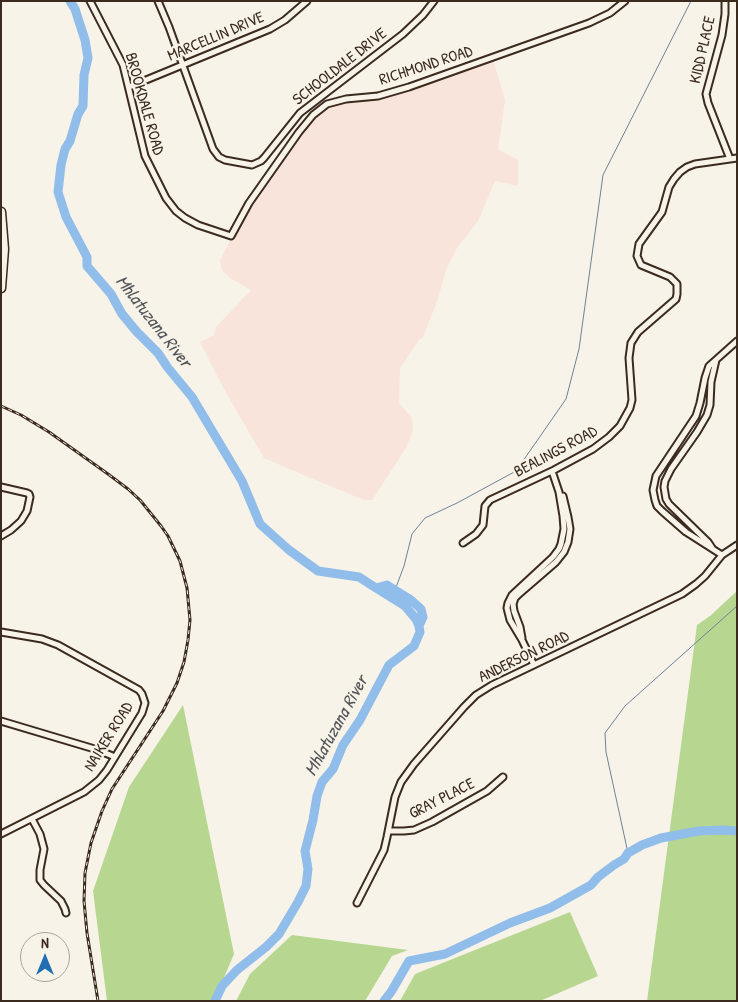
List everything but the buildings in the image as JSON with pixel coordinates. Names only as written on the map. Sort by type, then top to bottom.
[{"type":"street","name":"BROOKDALE ROAD","points":[[90,1],[123,65],[144,156],[171,206],[192,222],[231,236]]},
{"type":"street","name":"SCHOOLDALE DRIVE","points":[[158,1],[169,26],[215,153],[225,160],[246,164],[261,161],[300,113],[402,34],[428,11],[434,1]]},
{"type":"street","name":"MARCELLIN DRIVE","points":[[129,88],[270,29],[285,20],[307,1]]},
{"type":"street","name":"RICHMOND ROAD","points":[[231,236],[249,203],[299,132],[313,115],[327,104],[346,98],[378,96],[409,87],[589,24],[610,13],[625,1]]},
{"type":"street","name":"KIDD PLACE","points":[[725,1],[722,34],[706,94],[730,159]]},
{"type":"street","name":"BEALINGS ROAD","points":[[463,543],[481,529],[485,506],[490,500],[602,444],[620,426],[630,408],[632,400],[629,358],[631,343],[638,332],[676,298],[678,289],[675,280],[641,265],[637,256],[639,244],[662,212],[669,187],[680,172],[687,167],[705,162],[737,158]]},
{"type":"street","points":[[1,212],[4,249],[1,288]]},
{"type":"street","points":[[722,555],[686,532],[662,512],[655,500],[653,490],[656,476],[696,416],[709,366],[737,342]]},
{"type":"street","points":[[714,551],[708,542],[669,504],[664,487],[671,469],[707,415],[716,359]]},
{"type":"street","points":[[534,665],[522,640],[520,626],[514,611],[514,601],[519,594],[561,558],[570,536],[566,508],[553,470]]},
{"type":"street","points":[[1,487],[27,493],[30,497],[27,511],[21,521],[1,536]]},
{"type":"street","name":"ANDERSON ROAD","points":[[358,903],[384,850],[395,797],[401,782],[464,706],[483,690],[689,590],[705,576],[722,555],[737,544]]},
{"type":"street","name":"NAIKER ROAD","points":[[1,632],[51,642],[139,690],[144,698],[144,707],[115,757],[99,780],[89,789],[1,834]]},
{"type":"street","points":[[1,722],[98,750],[115,757]]},
{"type":"street","name":"GRAY PLACE","points":[[388,831],[414,830],[432,822],[487,791],[503,777]]},
{"type":"street","points":[[32,819],[43,842],[44,851],[40,880],[61,901],[66,913]]},
{"type":"shaded area","points":[[493,60],[505,100],[498,149],[518,160],[518,186],[495,181],[478,221],[457,248],[446,270],[438,299],[423,337],[400,368],[399,403],[412,418],[413,430],[406,448],[372,500],[364,500],[264,458],[224,389],[200,342],[214,335],[216,327],[251,290],[230,278],[222,270],[220,260],[245,212],[299,132],[319,109],[336,102],[391,94]]},
{"type":"green space","points":[[737,591],[737,1001],[647,1001],[697,625],[710,616]]},
{"type":"green space","points":[[183,705],[234,954],[214,1001],[107,1001],[93,891],[129,787]]},
{"type":"green space","points":[[570,912],[598,976],[540,1001],[400,1001],[415,974]]},
{"type":"green space","points":[[292,935],[408,950],[392,956],[365,1001],[236,1001],[250,974]]},
{"type":"waterway","name":"Mhlatuzana River","points":[[70,1],[75,9],[85,40],[88,58],[84,75],[83,106],[78,114],[70,141],[65,149],[58,192],[66,217],[87,257],[87,266],[111,294],[122,314],[158,353],[192,397],[242,481],[260,524],[289,550],[318,571],[359,577],[376,588],[387,585],[411,600],[421,609],[423,617],[419,626],[420,632],[414,646],[389,665],[360,720],[343,745],[333,769],[322,782],[317,796],[305,851],[308,869],[306,886],[298,902],[279,934],[237,970],[222,986],[215,1001]]},
{"type":"waterway","points":[[395,590],[404,566],[412,534],[425,518],[516,471],[566,399],[579,349],[603,175],[691,1]]},
{"type":"waterway","name":"Mhlatuzana River","points":[[376,588],[405,606],[416,619],[419,626]]},
{"type":"waterway","points":[[628,853],[606,752],[605,733],[625,706],[737,606]]},
{"type":"waterway","name":"Mhlatuzana River","points":[[384,1001],[409,961],[445,954],[510,923],[550,908],[591,885],[598,877],[624,859],[628,853],[642,845],[661,838],[699,831],[737,831]]},
{"type":"railway","points":[[1,406],[21,415],[49,432],[108,474],[140,500],[168,536],[180,561],[187,588],[190,620],[188,640],[184,662],[177,683],[163,711],[112,789],[91,843],[85,873],[84,901],[98,1001]]}]
